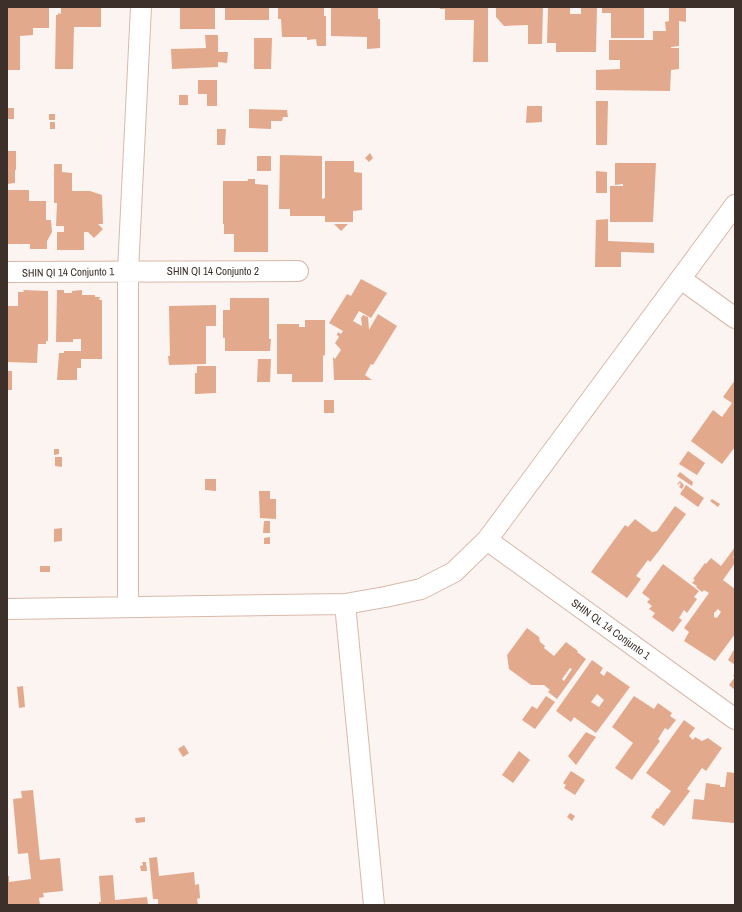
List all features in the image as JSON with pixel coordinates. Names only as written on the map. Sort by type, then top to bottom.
[{"type":"street","points":[[128,606],[128,271],[141,7]]},
{"type":"street","points":[[7,609],[128,606],[345,604],[385,598],[421,589],[454,572],[487,540],[735,205]]},
{"type":"street","name":"SHIN QI 14 Conjunto 2","points":[[128,271],[298,271]]},
{"type":"street","name":"SHIN QI 14 Conjunto 1","points":[[7,272],[128,271]]},
{"type":"street","points":[[681,278],[735,318]]},
{"type":"street","name":"SHIN QL 14 Conjunto 1","points":[[487,540],[735,719]]},
{"type":"street","points":[[345,604],[374,905]]},
{"type":"building","points":[[7,7],[49,7],[49,28],[33,28],[33,35],[20,36],[20,70],[7,70]]},
{"type":"building","points":[[61,7],[101,7],[101,27],[74,27],[73,69],[55,69],[56,15],[58,15],[58,13],[61,14]]},
{"type":"building","points":[[180,7],[215,7],[215,29],[180,29]]},
{"type":"building","points":[[225,7],[269,7],[269,20],[225,20]]},
{"type":"building","points":[[278,7],[324,7],[324,16],[326,16],[326,46],[317,46],[316,39],[307,40],[307,37],[282,37],[281,19],[278,19]]},
{"type":"building","points":[[331,7],[378,7],[378,19],[380,19],[380,48],[367,49],[367,37],[331,36]]},
{"type":"building","points":[[440,7],[488,7],[488,62],[473,62],[474,20],[445,20],[445,9],[440,9]]},
{"type":"building","points":[[496,7],[543,7],[542,44],[528,44],[528,25],[504,26],[496,17]]},
{"type":"building","points":[[570,7],[570,14],[581,14],[581,7],[597,7],[596,52],[556,52],[556,43],[547,43],[548,8]]},
{"type":"building","points":[[602,7],[644,7],[644,38],[611,38],[611,13],[602,13]]},
{"type":"building","points":[[669,7],[686,7],[686,22],[679,21],[679,46],[671,47],[679,48],[679,69],[671,70],[670,91],[596,90],[596,70],[620,69],[620,60],[609,60],[609,40],[653,40],[653,31],[666,31],[665,22],[669,21]]},
{"type":"building","points":[[205,35],[218,35],[218,52],[228,52],[227,63],[218,62],[218,67],[172,69],[171,49],[206,48]]},
{"type":"building","points":[[254,38],[272,38],[271,69],[254,69]]},
{"type":"building","points":[[198,80],[217,80],[217,106],[207,106],[207,94],[198,94]]},
{"type":"building","points":[[179,95],[188,95],[188,105],[179,105]]},
{"type":"building","points":[[596,101],[608,101],[607,145],[596,145]]},
{"type":"building","points":[[527,106],[542,106],[542,122],[526,123]]},
{"type":"building","points":[[7,108],[14,108],[14,119],[7,119]]},
{"type":"building","points":[[249,109],[287,110],[288,117],[283,117],[282,121],[271,121],[271,129],[249,128]]},
{"type":"building","points":[[49,114],[55,114],[55,120],[49,120]]},
{"type":"building","points":[[50,122],[55,122],[55,129],[50,129]]},
{"type":"building","points":[[217,129],[226,129],[225,145],[217,145]]},
{"type":"building","points":[[7,151],[16,151],[16,170],[15,183],[7,184]]},
{"type":"building","points":[[370,153],[373,158],[369,162],[365,158]]},
{"type":"building","points":[[280,155],[322,156],[322,199],[325,198],[325,161],[354,161],[354,172],[362,173],[362,210],[353,211],[353,222],[325,222],[325,216],[290,216],[290,209],[279,209]]},
{"type":"building","points":[[257,156],[271,156],[271,171],[257,171]]},
{"type":"building","points":[[615,163],[656,163],[653,222],[610,222],[610,186],[623,186],[623,184],[615,185]]},
{"type":"building","points":[[54,164],[62,164],[62,172],[72,173],[72,191],[90,191],[102,195],[103,224],[98,224],[103,229],[94,238],[88,232],[84,232],[84,250],[57,250],[57,232],[64,232],[64,226],[56,226],[57,203],[54,203]]},
{"type":"building","points":[[596,171],[607,172],[607,193],[596,193]]},
{"type":"building","points":[[248,179],[255,179],[255,184],[268,185],[268,252],[234,252],[234,234],[224,234],[223,181],[248,181]]},
{"type":"building","points":[[7,190],[29,190],[29,201],[46,201],[46,220],[51,220],[52,232],[47,241],[47,249],[30,249],[30,244],[7,244]]},
{"type":"building","points":[[608,219],[608,241],[654,243],[654,253],[621,252],[621,267],[595,267],[596,220]]},
{"type":"building","points":[[334,224],[348,224],[341,231]]},
{"type":"building","points":[[361,279],[387,293],[371,318],[359,311],[353,321],[362,326],[361,318],[363,315],[368,317],[369,330],[378,314],[397,326],[373,365],[371,364],[365,375],[372,380],[334,380],[333,357],[335,359],[341,350],[335,343],[339,337],[337,335],[338,332],[341,334],[343,331],[329,323],[347,294],[351,296]]},
{"type":"building","points":[[23,290],[48,291],[48,341],[46,341],[46,344],[38,344],[37,363],[7,362],[7,306],[18,306],[18,292],[24,292]]},
{"type":"building","points":[[57,290],[64,290],[64,293],[72,293],[72,291],[82,290],[82,295],[95,295],[95,297],[100,297],[99,300],[102,300],[102,359],[81,359],[81,368],[77,368],[77,380],[57,380],[59,353],[64,353],[64,351],[81,351],[81,339],[73,339],[73,342],[56,342]]},
{"type":"building","points":[[230,298],[269,298],[269,339],[271,339],[270,351],[225,351],[225,338],[223,338],[223,310],[230,310]]},
{"type":"building","points":[[216,305],[216,326],[206,326],[206,364],[169,365],[169,306]]},
{"type":"building","points":[[305,320],[325,320],[323,382],[292,382],[292,374],[277,374],[277,324],[299,324],[299,327],[305,327]]},
{"type":"building","points":[[258,359],[271,359],[270,382],[257,382]]},
{"type":"building","points":[[197,366],[216,366],[216,393],[195,394],[195,373],[197,373]]},
{"type":"building","points":[[7,371],[12,371],[12,390],[7,390]]},
{"type":"building","points":[[735,380],[735,447],[722,464],[691,441],[713,410],[722,417],[732,403],[723,397]]},
{"type":"building","points":[[324,400],[334,400],[334,413],[324,413]]},
{"type":"building","points":[[54,449],[59,449],[59,454],[54,455]]},
{"type":"building","points":[[688,451],[705,463],[697,475],[679,464]]},
{"type":"building","points":[[55,457],[62,457],[62,467],[55,466]]},
{"type":"building","points":[[680,472],[693,482],[692,486],[677,476]]},
{"type":"building","points":[[205,479],[216,479],[216,491],[205,490]]},
{"type":"building","points":[[680,481],[684,485],[682,489],[679,487],[681,484],[677,484]]},
{"type":"building","points":[[686,485],[704,498],[698,507],[680,494]]},
{"type":"building","points":[[259,491],[270,491],[270,499],[276,499],[276,519],[260,518]]},
{"type":"building","points":[[712,499],[720,504],[718,507],[710,501]]},
{"type":"building","points":[[675,506],[686,514],[650,562],[648,560],[636,576],[641,579],[627,598],[591,572],[625,525],[628,527],[635,519],[652,532],[657,531]]},
{"type":"building","points":[[264,521],[270,521],[270,533],[263,533]]},
{"type":"building","points":[[62,528],[62,541],[54,542],[54,529]]},
{"type":"building","points":[[270,537],[270,544],[264,544],[264,538]]},
{"type":"building","points":[[735,547],[735,555],[733,557],[735,559],[735,563],[723,580],[735,589],[735,634],[715,661],[684,641],[689,632],[684,628],[709,593],[704,590],[702,592],[696,587],[697,586],[692,583],[695,580],[693,579],[705,563],[706,564],[711,558],[721,566]],"holes":[[[718,609],[721,612],[717,618],[714,617],[714,613]]]},
{"type":"building","points":[[663,564],[699,591],[694,597],[697,599],[687,613],[684,610],[679,618],[682,620],[673,632],[652,617],[655,613],[649,609],[652,606],[647,602],[650,599],[642,593]]},
{"type":"building","points":[[40,566],[50,566],[50,572],[40,572]]},
{"type":"building","points":[[527,628],[539,637],[540,642],[545,646],[544,648],[554,656],[566,642],[586,659],[557,699],[548,692],[550,690],[544,685],[531,685],[509,669],[507,655]],"holes":[[[570,668],[572,669],[564,681],[562,679]]]},
{"type":"building","points":[[735,648],[735,665],[728,660]]},
{"type":"building","points":[[592,660],[603,668],[600,673],[604,676],[607,671],[630,687],[596,733],[574,717],[571,722],[556,711]],"holes":[[[597,694],[604,700],[599,707],[591,702]]]},
{"type":"building","points":[[735,677],[735,690],[729,685]]},
{"type":"building","points":[[23,686],[25,707],[19,708],[17,687]]},
{"type":"building","points":[[546,696],[555,702],[535,729],[522,720],[532,706],[537,709]]},
{"type":"building","points":[[634,696],[654,709],[658,703],[672,713],[670,716],[676,720],[668,730],[665,728],[658,739],[660,741],[632,780],[615,768],[633,743],[612,727]]},
{"type":"building","points":[[684,720],[695,728],[689,736],[693,740],[695,737],[702,741],[708,738],[722,748],[706,771],[702,768],[687,789],[690,791],[664,826],[651,817],[671,791],[646,773]]},
{"type":"building","points":[[586,732],[596,737],[576,765],[568,756]]},
{"type":"building","points":[[184,745],[189,753],[183,757],[178,749]]},
{"type":"building","points":[[519,751],[530,760],[513,783],[502,775]]},
{"type":"building","points":[[571,771],[585,780],[575,795],[564,788],[566,785],[563,783]]},
{"type":"building","points":[[727,772],[735,773],[734,823],[692,819],[694,799],[704,800],[706,783],[725,787]]},
{"type":"building","points":[[33,790],[40,860],[60,858],[63,891],[43,893],[44,897],[39,898],[40,905],[7,905],[7,876],[9,876],[9,882],[31,879],[28,853],[18,854],[13,799],[22,798],[21,791]]},
{"type":"building","points":[[570,813],[575,816],[572,821],[567,817]]},
{"type":"building","points":[[145,817],[145,822],[136,823],[135,818]]},
{"type":"building","points":[[157,857],[159,876],[194,872],[195,885],[199,884],[200,898],[197,899],[198,905],[158,905],[158,899],[153,899],[149,858]]},
{"type":"building","points":[[142,862],[146,862],[147,871],[141,871],[140,866],[143,865]]},
{"type":"building","points":[[113,875],[115,900],[147,897],[148,905],[99,905],[99,902],[101,902],[99,876]]}]
